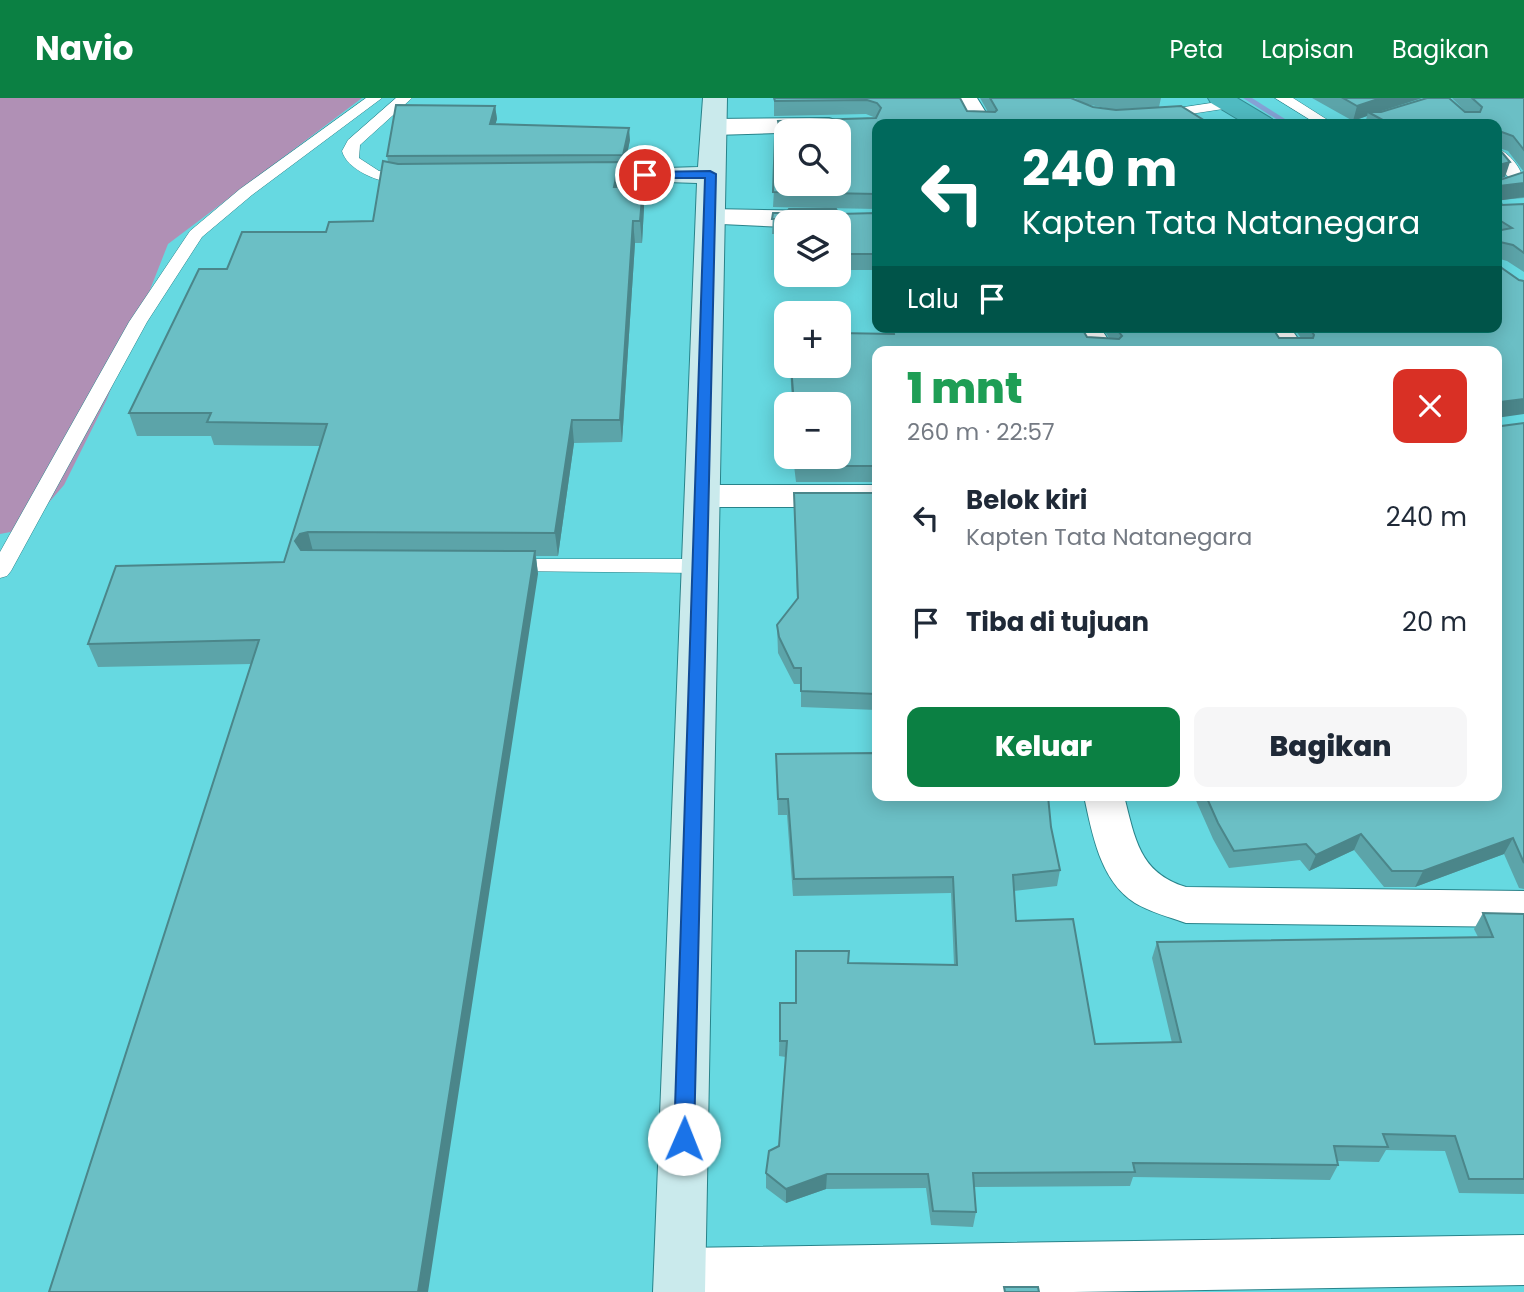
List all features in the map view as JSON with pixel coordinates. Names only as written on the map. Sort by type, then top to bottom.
[{"type":"main road","points":[[680,1283],[710,174],[715,98]]},
{"type":"main road","points":[[645,175],[710,174]]},
{"type":"street","points":[[965,98],[977,119]]},
{"type":"street","points":[[714,127],[853,125]]},
{"type":"street","points":[[710,217],[774,218]]},
{"type":"street","points":[[702,496],[872,496]]},
{"type":"street","points":[[1105,801],[1122,863],[1144,888],[1168,901],[1186,905],[1524,909]]},
{"type":"street","points":[[680,1283],[1524,1260]]},
{"type":"lane","points":[[0,571],[138,322],[196,234],[246,192],[376,98]]},
{"type":"lane","points":[[405,98],[354,143],[350,151],[352,160],[361,169],[375,175],[429,178]]},
{"type":"lane","points":[[1154,98],[1175,112]]},
{"type":"lane","points":[[1282,98],[1318,119]]},
{"type":"lane","points":[[1144,116],[1175,112],[1243,114]]},
{"type":"lane","points":[[1502,159],[1516,172],[1517,180],[1502,201]]},
{"type":"lane","points":[[578,176],[645,175]]},
{"type":"lane","points":[[492,565],[700,566]]},
{"type":"shaded area","points":[[0,98],[362,98],[168,244],[107,399],[64,485],[26,529],[0,534]]},
{"type":"building","points":[[774,98],[960,98],[967,111],[995,112],[997,110],[990,98],[1071,98],[1093,107],[1116,110],[1181,106],[1202,119],[872,119],[872,194],[851,194],[851,119],[843,119],[876,118],[881,108],[877,103],[867,100],[775,101]]},
{"type":"building","points":[[1343,98],[1381,98],[1357,106]]},
{"type":"building","points":[[1427,98],[1449,98],[1465,112],[1480,112],[1482,107],[1472,98],[1524,98],[1524,150],[1513,136],[1502,132],[1502,119],[1381,119],[1368,112],[1381,112]]},
{"type":"building","points":[[396,105],[495,106],[490,124],[629,128],[623,155],[387,156]]},
{"type":"building","points":[[1502,153],[1510,162],[1502,164]]},
{"type":"building","points":[[383,161],[398,164],[619,162],[614,187],[643,187],[640,221],[633,221],[620,420],[572,420],[555,533],[308,532],[300,534],[295,541],[301,550],[535,551],[418,1292],[49,1292],[259,640],[88,644],[116,566],[284,562],[327,424],[207,422],[211,413],[129,413],[199,269],[227,269],[242,232],[326,232],[329,222],[373,221]]},
{"type":"building","points":[[1524,172],[1524,183],[1502,186],[1502,179]]},
{"type":"building","points":[[1524,204],[1524,253],[1513,245],[1502,242],[1502,230],[1512,228],[1502,222],[1502,205]]},
{"type":"building","points":[[789,209],[837,210],[788,210]]},
{"type":"building","points":[[872,213],[872,254],[851,254],[851,214]]},
{"type":"building","points":[[1502,268],[1524,281],[1524,399],[1502,402],[1502,346],[872,346],[872,466],[851,466],[851,392],[793,392],[792,378],[851,378],[851,333],[1085,333],[1087,337],[1119,339],[1122,336],[1120,333],[1276,333],[1279,338],[1313,338],[1313,333],[1502,333]]},
{"type":"building","points":[[1524,423],[1524,863],[1513,838],[1423,871],[1392,871],[1361,834],[1316,855],[1306,844],[1234,851],[1208,801],[1502,801],[1502,426]]},
{"type":"building","points":[[794,493],[872,493],[872,694],[801,691],[801,668],[794,668],[779,637],[777,625],[798,598]]},
{"type":"building","points":[[872,753],[872,801],[1048,801],[1060,870],[1013,875],[1016,921],[1073,919],[1095,1044],[1181,1042],[1157,942],[1493,937],[1483,913],[1524,914],[1524,1179],[1469,1179],[1455,1136],[1383,1134],[1388,1147],[1334,1146],[1338,1165],[1133,1163],[1135,1172],[973,1173],[976,1212],[933,1211],[928,1174],[827,1174],[786,1189],[766,1173],[769,1151],[779,1146],[787,1041],[780,1041],[780,1003],[796,1003],[796,951],[849,951],[848,963],[957,965],[953,877],[794,879],[788,799],[778,799],[776,754]]},
{"type":"building","points":[[1004,1287],[1038,1287],[1039,1292],[1005,1292]]},
{"type":"waterway","points":[[1247,98],[1281,119]]},
{"type":"route","points":[[645,175],[710,174],[684,1139]]}]
